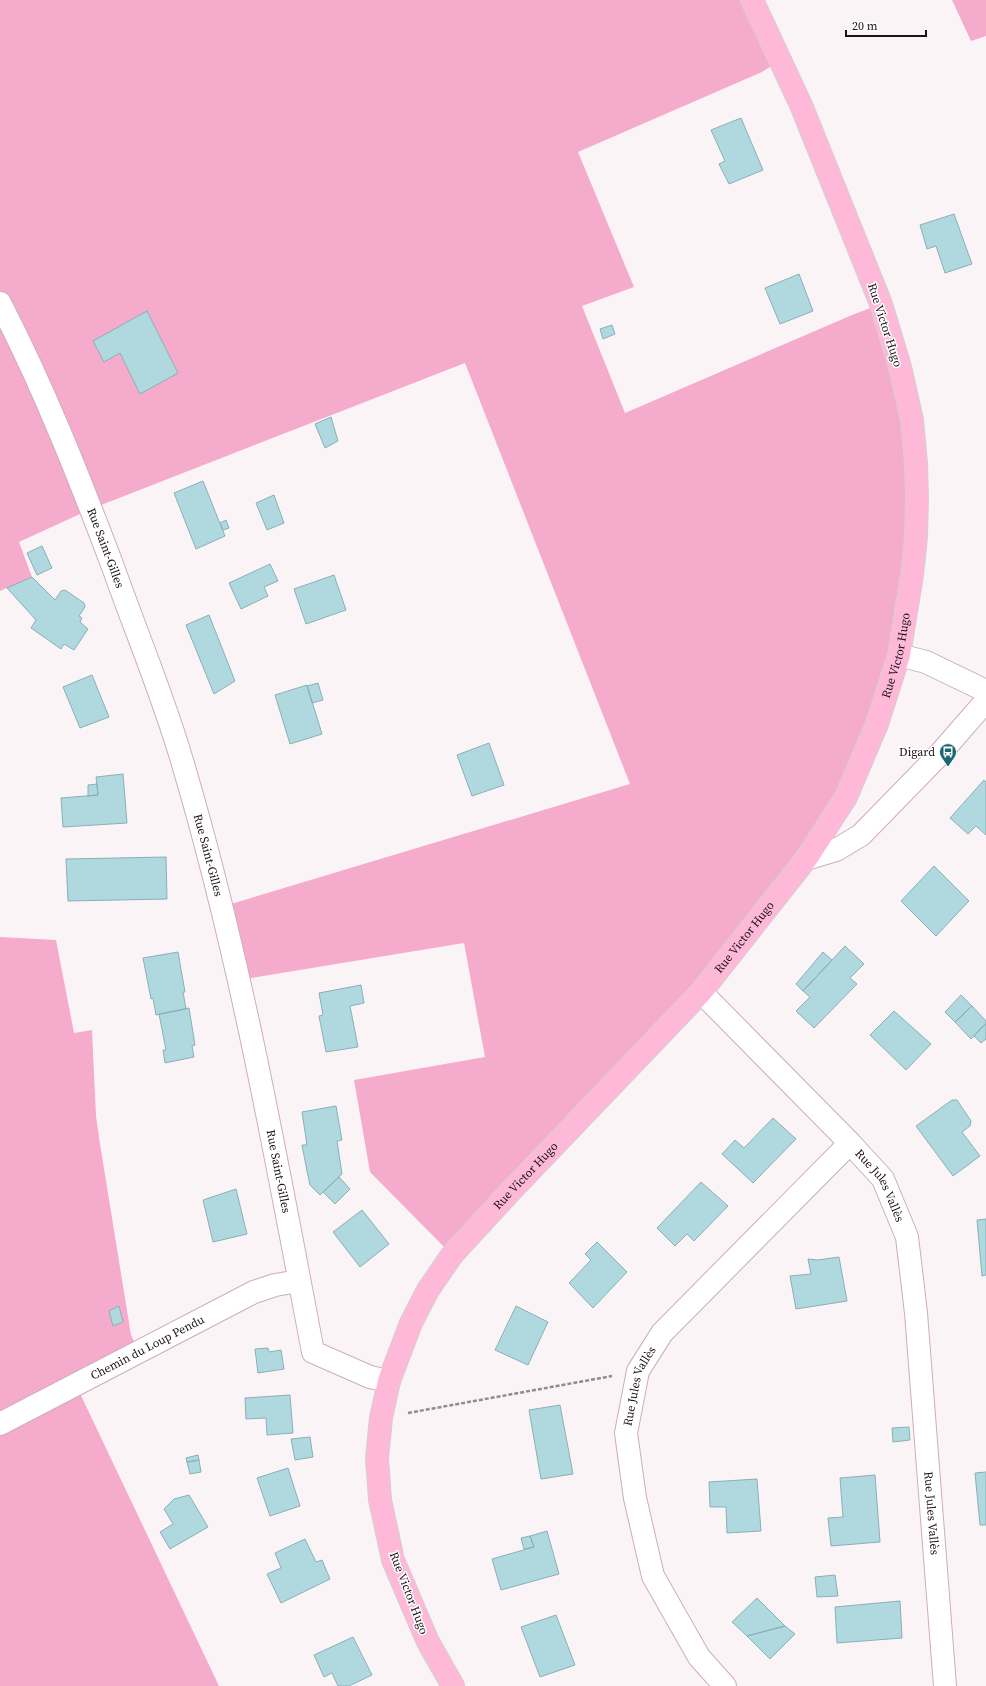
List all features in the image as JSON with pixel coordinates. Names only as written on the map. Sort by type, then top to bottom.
[{"type":"main road","name":"Rue Victor Hugo","points":[[453,1686],[428,1642],[394,1560],[380,1500],[378,1458],[381,1418],[390,1381],[411,1322],[428,1290],[452,1255],[508,1194],[701,992],[806,859],[846,797],[877,724],[899,655],[912,574],[916,536],[918,498],[912,420],[900,367],[881,304],[801,105],[752,0]]},
{"type":"street","name":"Rue Saint-Gilles","points":[[0,303],[45,396],[91,509],[179,752],[201,827],[239,980],[260,1078],[313,1352],[370,1377],[390,1381]]},
{"type":"street","points":[[899,655],[926,662],[986,691]]},
{"type":"street","points":[[806,859],[836,850],[861,835],[938,756],[986,701]]},
{"type":"street","name":"Rue Jules Vallès","points":[[701,992],[850,1142],[883,1179],[907,1237],[917,1321],[944,1686]]},
{"type":"street","name":"Rue Jules Vallès","points":[[726,1686],[699,1657],[653,1576],[635,1498],[626,1433],[638,1371],[662,1333],[850,1142]]},
{"type":"street","name":"Chemin du Loup Pendu","points":[[0,1424],[254,1292],[275,1285],[300,1281]]},
{"type":"path","points":[[381,1418],[638,1371]]},
{"type":"shaded area","points":[[0,0],[752,0],[781,60],[762,72],[578,152],[634,287],[582,306],[625,413],[852,315],[881,304],[912,420],[899,655],[806,859],[452,1255],[370,1172],[354,1080],[485,1057],[464,943],[239,980],[221,907],[630,784],[465,363],[91,509],[19,542],[32,577],[0,591]]},
{"type":"shaded area","points":[[952,0],[986,0],[986,36],[971,41]]},
{"type":"shaded area","points":[[0,937],[56,940],[74,1033],[92,1030],[96,1116],[100,1144],[131,1335],[139,1352],[76,1385],[219,1686],[0,1686]]},
{"type":"building","points":[[741,118],[763,170],[729,184],[719,164],[725,161],[711,130]]},
{"type":"building","points":[[954,214],[972,264],[945,273],[936,246],[927,249],[920,225]]},
{"type":"building","points":[[799,274],[813,311],[780,324],[765,288]]},
{"type":"building","points":[[147,311],[178,373],[140,394],[120,353],[104,362],[93,341]]},
{"type":"building","points":[[612,325],[615,334],[603,339],[600,329]]},
{"type":"building","points":[[331,417],[338,441],[325,448],[315,424]]},
{"type":"building","points":[[203,481],[225,536],[196,549],[174,493]]},
{"type":"building","points":[[274,495],[284,523],[267,530],[256,503]]},
{"type":"building","points":[[226,520],[229,528],[223,530],[220,523]]},
{"type":"building","points":[[42,546],[52,568],[37,575],[27,553]]},
{"type":"building","points":[[270,564],[278,581],[264,587],[268,596],[241,609],[229,583]]},
{"type":"building","points":[[334,575],[346,610],[306,624],[294,589]]},
{"type":"building","points":[[32,577],[55,600],[61,591],[65,590],[84,603],[85,607],[79,616],[82,618],[80,622],[88,629],[74,650],[64,644],[61,649],[31,628],[36,620],[7,588]]},
{"type":"building","points":[[209,615],[235,681],[214,694],[186,625]]},
{"type":"building","points":[[92,675],[109,717],[80,728],[63,687]]},
{"type":"building","points":[[318,683],[323,700],[312,703],[307,686]]},
{"type":"building","points":[[307,685],[322,734],[290,744],[275,695]]},
{"type":"building","points":[[489,743],[504,785],[472,796],[457,755]]},
{"type":"building","points":[[123,774],[127,823],[63,827],[61,798],[98,795],[96,777]]},
{"type":"building","points":[[984,780],[986,782],[986,835],[976,826],[968,834],[950,818]]},
{"type":"building","points":[[97,784],[98,795],[88,796],[88,785]]},
{"type":"building","points":[[166,857],[167,899],[68,901],[66,859]]},
{"type":"building","points":[[934,866],[969,901],[936,936],[901,901]]},
{"type":"building","points":[[845,946],[864,964],[850,978],[857,984],[814,1028],[796,1011],[810,997],[803,991]]},
{"type":"building","points":[[178,952],[185,992],[183,992],[186,1009],[156,1015],[153,998],[151,999],[143,958]]},
{"type":"building","points":[[823,952],[832,960],[803,991],[796,984]]},
{"type":"building","points":[[361,985],[364,1003],[350,1006],[358,1047],[326,1052],[319,1016],[323,1015],[319,993]]},
{"type":"building","points":[[961,995],[972,1006],[955,1022],[945,1012]]},
{"type":"building","points":[[972,1006],[986,1021],[986,1023],[971,1039],[955,1022]]},
{"type":"building","points":[[189,1008],[195,1045],[192,1046],[194,1057],[165,1063],[163,1050],[166,1050],[159,1014]]},
{"type":"building","points":[[894,1011],[931,1044],[906,1070],[870,1035]]},
{"type":"building","points":[[986,1023],[986,1039],[981,1043],[974,1036]]},
{"type":"building","points":[[952,1100],[957,1100],[971,1121],[970,1126],[962,1132],[980,1156],[953,1176],[916,1126]]},
{"type":"building","points":[[336,1106],[342,1140],[337,1141],[342,1174],[320,1195],[310,1185],[302,1145],[307,1145],[302,1112]]},
{"type":"building","points":[[773,1118],[796,1139],[753,1183],[722,1154],[735,1140],[744,1148]]},
{"type":"building","points":[[339,1177],[350,1189],[335,1204],[323,1192]]},
{"type":"building","points":[[701,1182],[728,1206],[694,1241],[687,1234],[675,1246],[657,1228]]},
{"type":"building","points":[[236,1189],[247,1234],[213,1242],[203,1200]]},
{"type":"building","points":[[362,1210],[389,1244],[360,1267],[333,1232]]},
{"type":"building","points":[[986,1219],[986,1275],[982,1276],[977,1220]]},
{"type":"building","points":[[597,1242],[627,1272],[593,1308],[569,1283],[591,1260],[585,1254]]},
{"type":"building","points":[[839,1257],[847,1301],[796,1309],[790,1276],[811,1274],[808,1259],[818,1260]]},
{"type":"building","points":[[119,1306],[123,1322],[113,1326],[109,1311]]},
{"type":"building","points":[[516,1306],[548,1322],[528,1365],[495,1350]]},
{"type":"building","points":[[268,1348],[269,1352],[281,1350],[284,1369],[258,1373],[255,1349]]},
{"type":"building","points":[[290,1395],[293,1433],[267,1435],[266,1418],[246,1419],[245,1398]]},
{"type":"building","points":[[560,1405],[573,1474],[541,1479],[529,1410]]},
{"type":"building","points":[[909,1427],[910,1440],[893,1442],[892,1428]]},
{"type":"building","points":[[310,1437],[313,1457],[295,1460],[291,1439]]},
{"type":"building","points":[[198,1455],[199,1460],[187,1462],[186,1458]]},
{"type":"building","points":[[199,1460],[201,1472],[190,1474],[187,1462]]},
{"type":"building","points":[[288,1468],[300,1506],[270,1516],[257,1478]]},
{"type":"building","points":[[986,1472],[986,1525],[980,1525],[975,1473]]},
{"type":"building","points":[[875,1475],[880,1542],[831,1546],[828,1518],[843,1517],[840,1478]]},
{"type":"building","points":[[757,1479],[761,1531],[727,1533],[726,1507],[710,1507],[709,1482]]},
{"type":"building","points":[[189,1495],[208,1527],[170,1549],[160,1532],[173,1524],[164,1509],[174,1499]]},
{"type":"building","points":[[547,1531],[559,1574],[501,1590],[492,1559],[534,1547],[530,1536]]},
{"type":"building","points":[[530,1536],[534,1547],[524,1549],[521,1538]]},
{"type":"building","points":[[305,1539],[316,1562],[322,1560],[330,1579],[281,1603],[267,1574],[281,1568],[275,1553]]},
{"type":"building","points":[[835,1575],[838,1596],[817,1597],[815,1577]]},
{"type":"building","points":[[757,1598],[785,1626],[747,1636],[732,1622]]},
{"type":"building","points":[[900,1601],[902,1638],[837,1643],[835,1607]]},
{"type":"building","points":[[556,1615],[575,1665],[540,1677],[521,1627]]},
{"type":"building","points":[[785,1626],[795,1634],[770,1659],[747,1636]]},
{"type":"building","points":[[353,1637],[372,1675],[349,1686],[338,1686],[332,1673],[324,1677],[314,1655]]},
{"type":"place","name":"Digard","points":[[948,767]]}]
